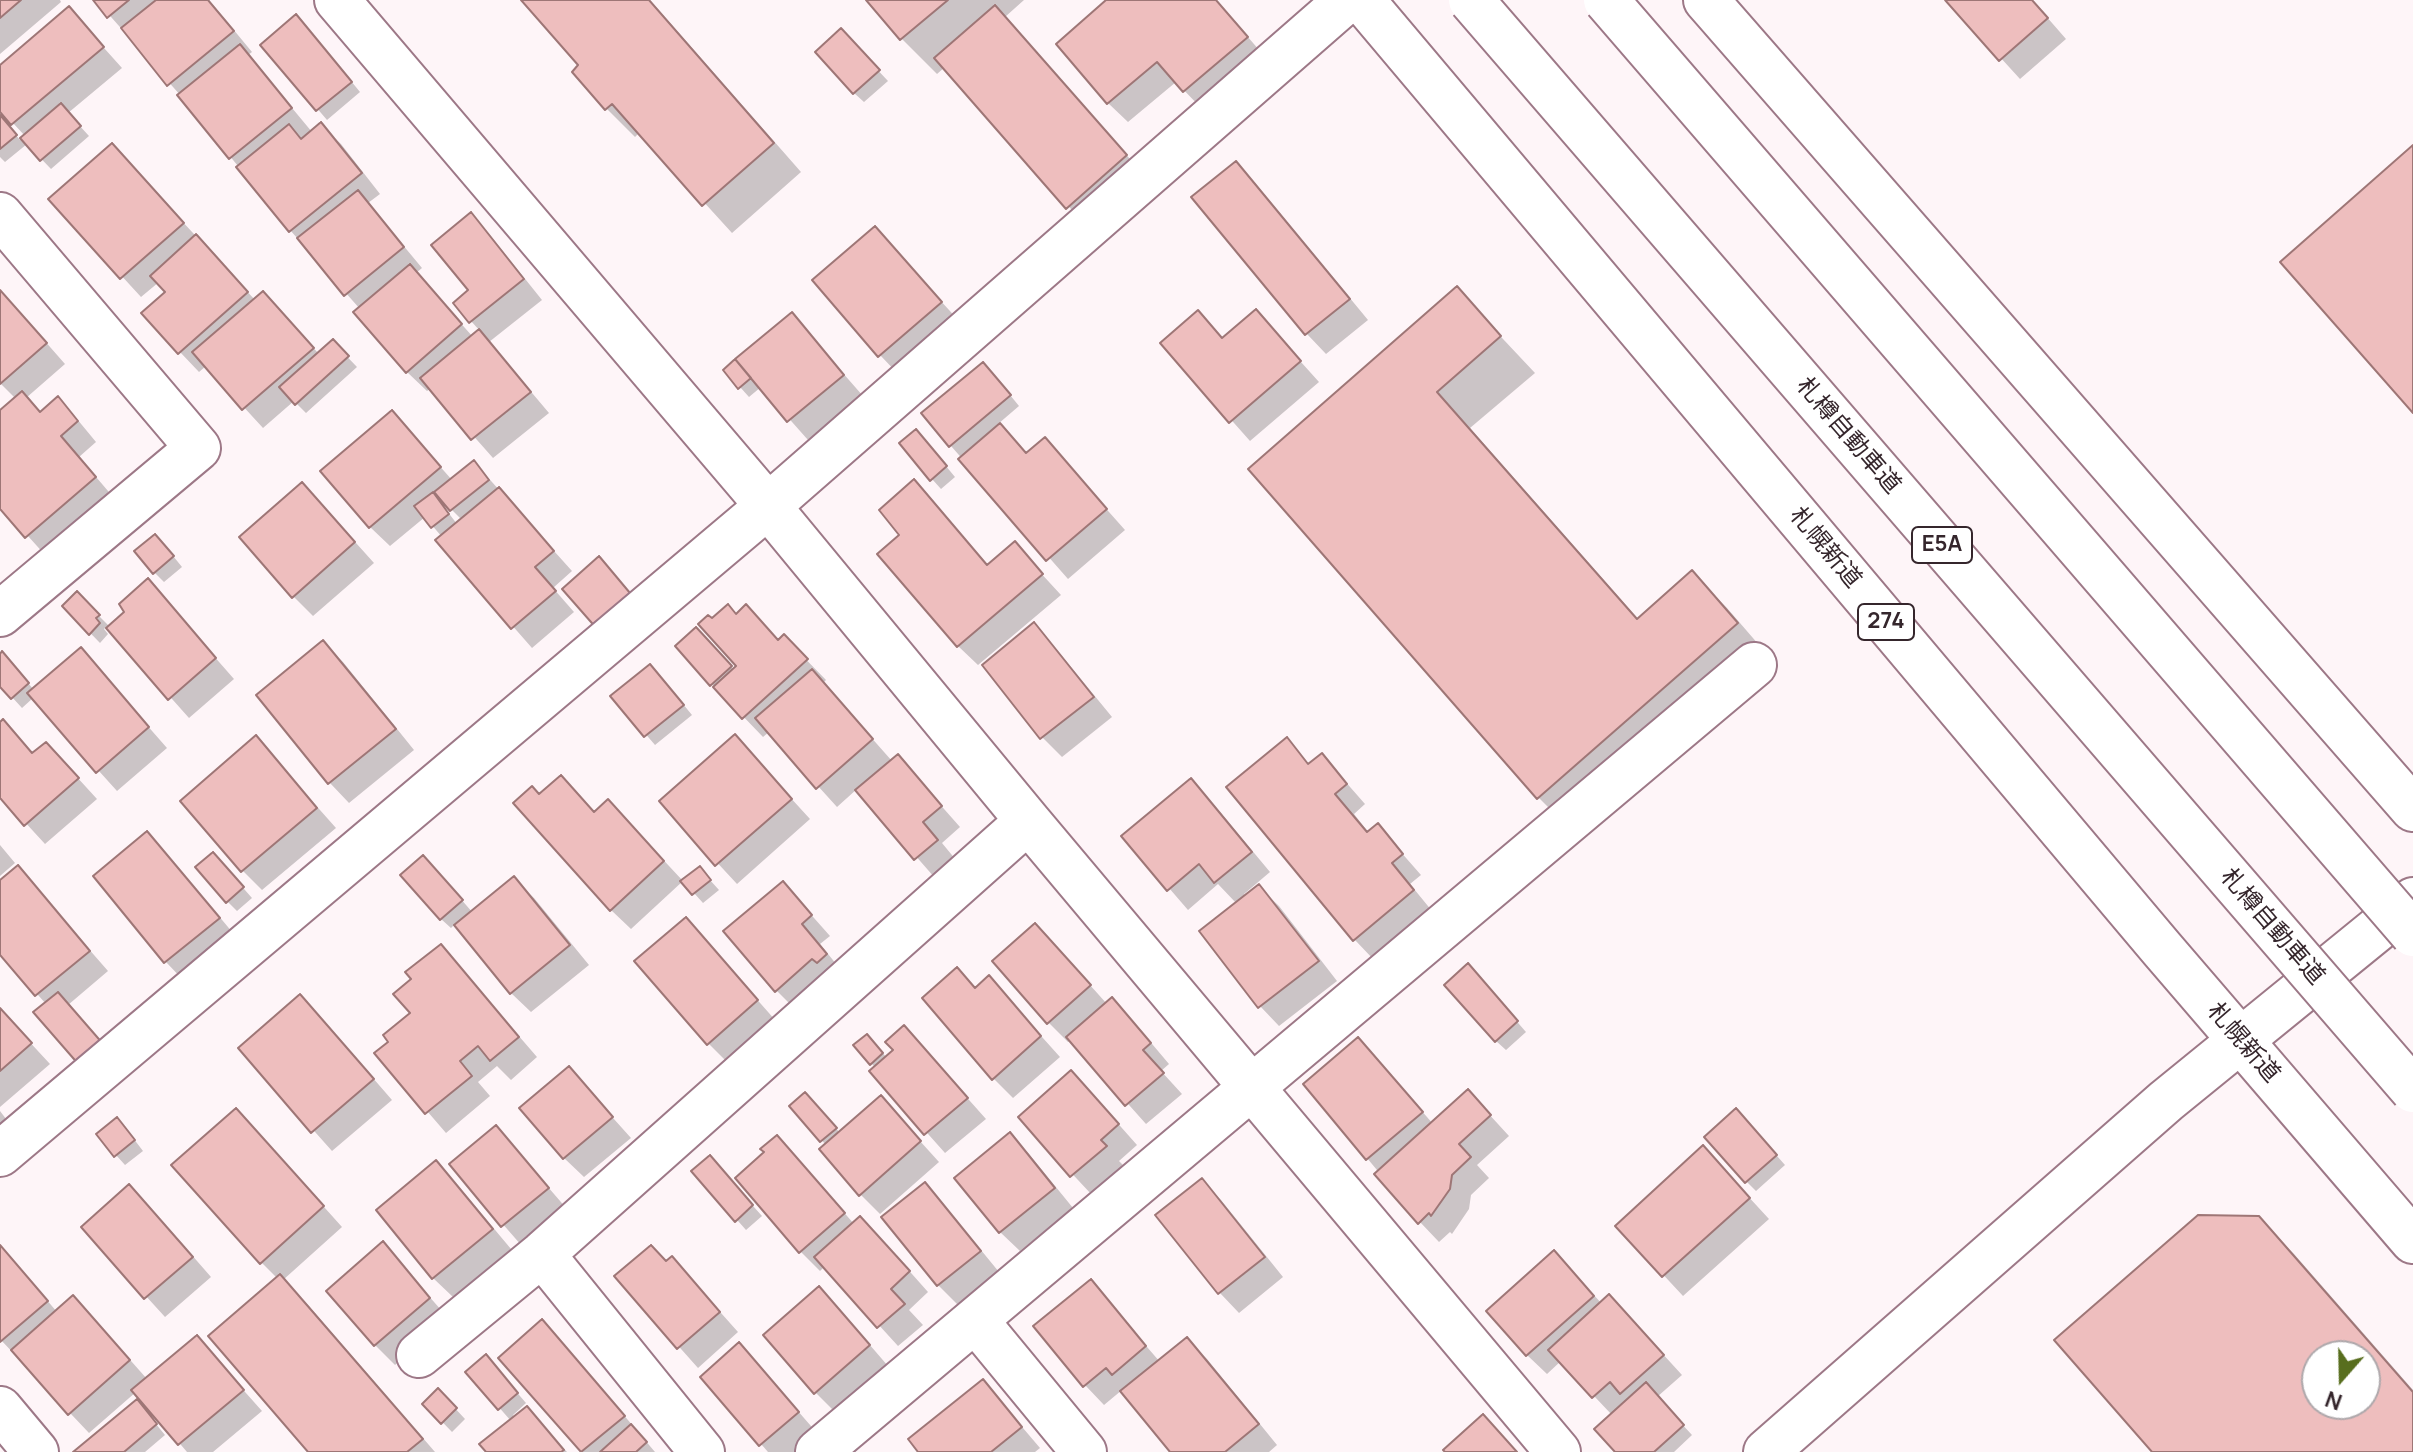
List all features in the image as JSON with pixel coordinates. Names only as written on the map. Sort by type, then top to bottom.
[{"type":"main road","points":[[337,0],[768,506],[1558,1452]]},
{"type":"main road","points":[[0,1154],[768,506],[1347,0]]},
{"type":"main road","name":"札幌新道","points":[[1362,0],[2413,1241]]},
{"type":"main road","name":"札樽自動車道","points":[[1471,0],[2413,1090]]},
{"type":"main road","points":[[1606,0],[2413,934]]},
{"type":"main road","points":[[1706,0],[2413,809]]},
{"type":"main road","points":[[0,215],[198,448],[0,614]]},
{"type":"main road","points":[[818,1452],[1754,665]]},
{"type":"main road","points":[[419,1355],[542,1254],[1028,821]]},
{"type":"main road","points":[[1766,1452],[2154,1111],[2413,900]]},
{"type":"main road","points":[[542,1254],[702,1452]]},
{"type":"main road","points":[[976,1321],[1084,1452]]},
{"type":"main road","points":[[0,1409],[36,1452]]},
{"type":"building","points":[[0,0],[21,0],[0,18]]},
{"type":"building","points":[[93,0],[129,0],[107,18]]},
{"type":"building","points":[[156,0],[208,0],[234,31],[167,86],[121,28]]},
{"type":"building","points":[[521,0],[649,0],[774,143],[702,206],[612,104],[605,110],[572,72],[578,65]]},
{"type":"building","points":[[866,0],[948,0],[900,40]]},
{"type":"building","points":[[1106,0],[1216,0],[1248,37],[1183,92],[1157,62],[1107,104],[1056,44]]},
{"type":"building","points":[[1945,0],[2032,0],[2048,18],[1999,61]]},
{"type":"building","points":[[995,5],[1127,155],[1066,209],[934,58]]},
{"type":"building","points":[[69,6],[104,47],[11,125],[0,112],[0,65]]},
{"type":"building","points":[[296,14],[352,82],[316,111],[260,45]]},
{"type":"building","points":[[841,28],[880,70],[853,94],[815,52]]},
{"type":"building","points":[[240,44],[292,108],[229,159],[177,95]]},
{"type":"building","points":[[61,103],[81,126],[40,161],[20,138]]},
{"type":"building","points":[[0,115],[17,135],[0,149]]},
{"type":"building","points":[[321,122],[362,173],[289,232],[236,167],[289,124],[301,139]]},
{"type":"building","points":[[112,143],[184,223],[120,279],[48,199]]},
{"type":"building","points":[[2413,145],[2413,413],[2280,262]]},
{"type":"building","points":[[1236,161],[1350,299],[1305,335],[1191,197]]},
{"type":"building","points":[[358,190],[404,247],[344,296],[297,238]]},
{"type":"building","points":[[471,212],[524,279],[469,323],[453,303],[468,290],[431,245]]},
{"type":"building","points":[[875,226],[942,302],[878,357],[812,280]]},
{"type":"building","points":[[196,234],[248,292],[178,354],[141,313],[165,292],[150,276]]},
{"type":"building","points":[[410,264],[462,324],[406,373],[353,312]]},
{"type":"building","points":[[1457,286],[1501,336],[1437,392],[1637,619],[1692,570],[1738,623],[1537,799],[1248,469]]},
{"type":"building","points":[[0,290],[47,343],[0,384]]},
{"type":"building","points":[[263,291],[314,348],[242,410],[192,352]]},
{"type":"building","points":[[1256,309],[1301,361],[1229,423],[1160,343],[1198,310],[1222,338]]},
{"type":"building","points":[[792,312],[844,375],[787,422],[735,359]]},
{"type":"building","points":[[479,329],[531,392],[471,440],[420,378]]},
{"type":"building","points":[[333,339],[349,356],[295,405],[279,387]]},
{"type":"building","points":[[735,359],[751,378],[738,389],[723,370]]},
{"type":"building","points":[[983,362],[1011,395],[949,447],[921,413]]},
{"type":"building","points":[[22,391],[40,412],[58,396],[78,421],[61,436],[96,477],[25,538],[0,509],[0,410]]},
{"type":"building","points":[[392,410],[441,467],[369,528],[320,471]]},
{"type":"building","points":[[1000,423],[1026,453],[1045,437],[1107,509],[1046,561],[958,459]]},
{"type":"building","points":[[916,429],[947,466],[930,481],[899,443]]},
{"type":"building","points":[[474,460],[489,480],[450,511],[434,492]]},
{"type":"building","points":[[914,479],[987,565],[1015,541],[1043,574],[957,647],[877,554],[899,535],[879,510]]},
{"type":"building","points":[[302,482],[355,542],[292,598],[239,537]]},
{"type":"building","points":[[499,487],[554,551],[535,567],[556,591],[511,629],[435,540]]},
{"type":"building","points":[[433,492],[449,514],[431,528],[414,506]]},
{"type":"building","points":[[155,534],[174,556],[153,574],[134,551]]},
{"type":"building","points":[[599,556],[635,599],[598,630],[562,589]]},
{"type":"building","points":[[148,578],[216,658],[168,700],[106,628],[124,612],[119,604]]},
{"type":"building","points":[[77,591],[100,615],[96,618],[100,623],[89,635],[62,606]]},
{"type":"building","points":[[728,604],[736,614],[746,604],[778,640],[784,634],[808,659],[742,719],[713,687],[736,666],[698,624],[708,615],[712,618]]},
{"type":"building","points":[[1034,622],[1094,697],[1040,739],[982,665]]},
{"type":"building","points":[[696,627],[732,666],[710,686],[675,646]]},
{"type":"building","points":[[323,640],[396,729],[328,784],[256,695]]},
{"type":"building","points":[[81,647],[149,727],[96,773],[27,693]]},
{"type":"building","points":[[2,651],[29,683],[11,699],[0,687]]},
{"type":"building","points":[[650,664],[684,705],[644,737],[610,696]]},
{"type":"building","points":[[812,669],[873,739],[816,789],[755,718]]},
{"type":"building","points":[[3,719],[32,753],[46,742],[79,778],[24,826],[0,798],[0,722]]},
{"type":"building","points":[[735,734],[792,799],[715,866],[659,801]]},
{"type":"building","points":[[256,735],[317,808],[241,872],[180,801]]},
{"type":"building","points":[[1287,737],[1308,764],[1322,753],[1347,784],[1335,794],[1367,832],[1378,823],[1403,854],[1392,863],[1414,890],[1353,941],[1226,787]]},
{"type":"building","points":[[898,754],[942,806],[923,822],[938,840],[914,860],[855,790]]},
{"type":"building","points":[[561,775],[594,812],[608,799],[664,861],[610,911],[513,803],[532,786],[539,794]]},
{"type":"building","points":[[1191,778],[1252,852],[1214,883],[1199,864],[1167,891],[1121,836]]},
{"type":"building","points":[[147,831],[220,918],[164,963],[93,876]]},
{"type":"building","points":[[213,852],[244,887],[226,903],[195,867]]},
{"type":"building","points":[[423,855],[463,900],[440,920],[400,875]]},
{"type":"building","points":[[18,865],[90,951],[35,996],[0,955],[0,880]]},
{"type":"building","points":[[700,866],[711,880],[692,895],[680,881]]},
{"type":"building","points":[[514,876],[570,945],[510,994],[454,925]]},
{"type":"building","points":[[783,881],[812,915],[802,924],[827,954],[817,963],[812,959],[775,992],[723,931]]},
{"type":"building","points":[[1259,884],[1319,961],[1258,1008],[1199,931]]},
{"type":"building","points":[[686,917],[758,1000],[707,1045],[634,961]]},
{"type":"building","points":[[1035,923],[1091,985],[1047,1024],[992,961]]},
{"type":"building","points":[[441,944],[519,1037],[490,1061],[478,1046],[460,1061],[472,1076],[425,1114],[374,1053],[388,1042],[383,1035],[410,1013],[393,994],[411,979],[405,972]]},
{"type":"building","points":[[1468,963],[1518,1021],[1495,1042],[1444,985]]},
{"type":"building","points":[[957,967],[975,988],[989,975],[1041,1036],[992,1080],[922,998]]},
{"type":"building","points":[[58,992],[104,1045],[80,1066],[33,1012]]},
{"type":"building","points":[[300,994],[374,1079],[311,1133],[238,1048]]},
{"type":"building","points":[[1112,997],[1151,1043],[1143,1050],[1164,1073],[1125,1106],[1066,1037]]},
{"type":"building","points":[[0,1008],[32,1043],[0,1071]]},
{"type":"building","points":[[904,1025],[968,1098],[924,1135],[869,1071],[893,1050],[885,1042]]},
{"type":"building","points":[[867,1034],[883,1053],[870,1065],[853,1045]]},
{"type":"building","points":[[1358,1037],[1423,1112],[1366,1160],[1303,1084]]},
{"type":"building","points":[[569,1066],[613,1117],[563,1159],[519,1108]]},
{"type":"building","points":[[1071,1070],[1119,1124],[1101,1140],[1107,1146],[1070,1177],[1018,1117]]},
{"type":"building","points":[[1468,1089],[1491,1115],[1459,1144],[1471,1157],[1452,1175],[1450,1189],[1431,1216],[1429,1213],[1418,1224],[1374,1174]]},
{"type":"building","points":[[805,1092],[837,1128],[820,1142],[789,1106]]},
{"type":"building","points":[[881,1095],[921,1141],[859,1196],[819,1149]]},
{"type":"building","points":[[236,1108],[324,1206],[260,1264],[171,1165]]},
{"type":"building","points":[[1736,1108],[1777,1155],[1745,1183],[1704,1137]]},
{"type":"building","points":[[117,1117],[135,1140],[114,1157],[96,1134]]},
{"type":"building","points":[[496,1125],[549,1188],[501,1227],[449,1164]]},
{"type":"building","points":[[1010,1132],[1055,1188],[999,1233],[954,1178]]},
{"type":"building","points":[[777,1135],[845,1213],[799,1253],[735,1178],[764,1152],[760,1149]]},
{"type":"building","points":[[1703,1145],[1750,1198],[1662,1277],[1615,1226]]},
{"type":"building","points":[[710,1155],[753,1205],[735,1222],[691,1171]]},
{"type":"building","points":[[436,1160],[493,1229],[432,1279],[376,1210]]},
{"type":"building","points":[[1202,1178],[1265,1257],[1218,1294],[1155,1215]]},
{"type":"building","points":[[925,1182],[981,1251],[937,1286],[881,1217]]},
{"type":"building","points":[[129,1184],[193,1257],[144,1299],[81,1227]]},
{"type":"building","points":[[2198,1215],[2259,1216],[2368,1340],[2301,1340],[2301,1420],[2381,1420],[2381,1355],[2413,1392],[2413,1452],[2152,1452],[2054,1340]]},
{"type":"building","points":[[860,1216],[910,1271],[891,1289],[905,1304],[877,1328],[814,1257]]},
{"type":"building","points":[[383,1241],[430,1298],[374,1346],[326,1291]]},
{"type":"building","points":[[0,1245],[48,1301],[0,1342]]},
{"type":"building","points":[[651,1245],[666,1261],[672,1256],[720,1312],[677,1349],[614,1276]]},
{"type":"building","points":[[1554,1250],[1594,1296],[1526,1356],[1486,1311]]},
{"type":"building","points":[[280,1274],[423,1439],[407,1452],[308,1452],[208,1336]]},
{"type":"building","points":[[1091,1279],[1146,1346],[1112,1375],[1106,1368],[1083,1387],[1033,1326]]},
{"type":"building","points":[[819,1286],[870,1345],[814,1394],[763,1335]]},
{"type":"building","points":[[1609,1294],[1664,1355],[1620,1394],[1610,1382],[1592,1398],[1548,1350]]},
{"type":"building","points":[[73,1295],[130,1360],[68,1415],[11,1350]]},
{"type":"building","points":[[542,1319],[625,1416],[581,1452],[498,1358]]},
{"type":"building","points":[[197,1335],[244,1390],[178,1445],[131,1390]]},
{"type":"building","points":[[1187,1337],[1259,1424],[1225,1452],[1170,1452],[1120,1391]]},
{"type":"building","points":[[739,1342],[799,1412],[759,1446],[700,1377]]},
{"type":"building","points":[[486,1354],[518,1393],[498,1410],[465,1372]]},
{"type":"building","points":[[983,1379],[1022,1427],[991,1452],[918,1452],[908,1439]]},
{"type":"building","points":[[1646,1382],[1684,1425],[1654,1452],[1615,1452],[1594,1429]]},
{"type":"building","points":[[438,1388],[457,1408],[441,1424],[422,1404]]},
{"type":"building","points":[[137,1399],[157,1424],[124,1452],[73,1452]]},
{"type":"building","points":[[527,1406],[564,1450],[486,1452],[479,1444]]},
{"type":"building","points":[[1483,1414],[1517,1452],[1443,1450]]},
{"type":"building","points":[[631,1424],[647,1442],[636,1452],[600,1452]]}]
